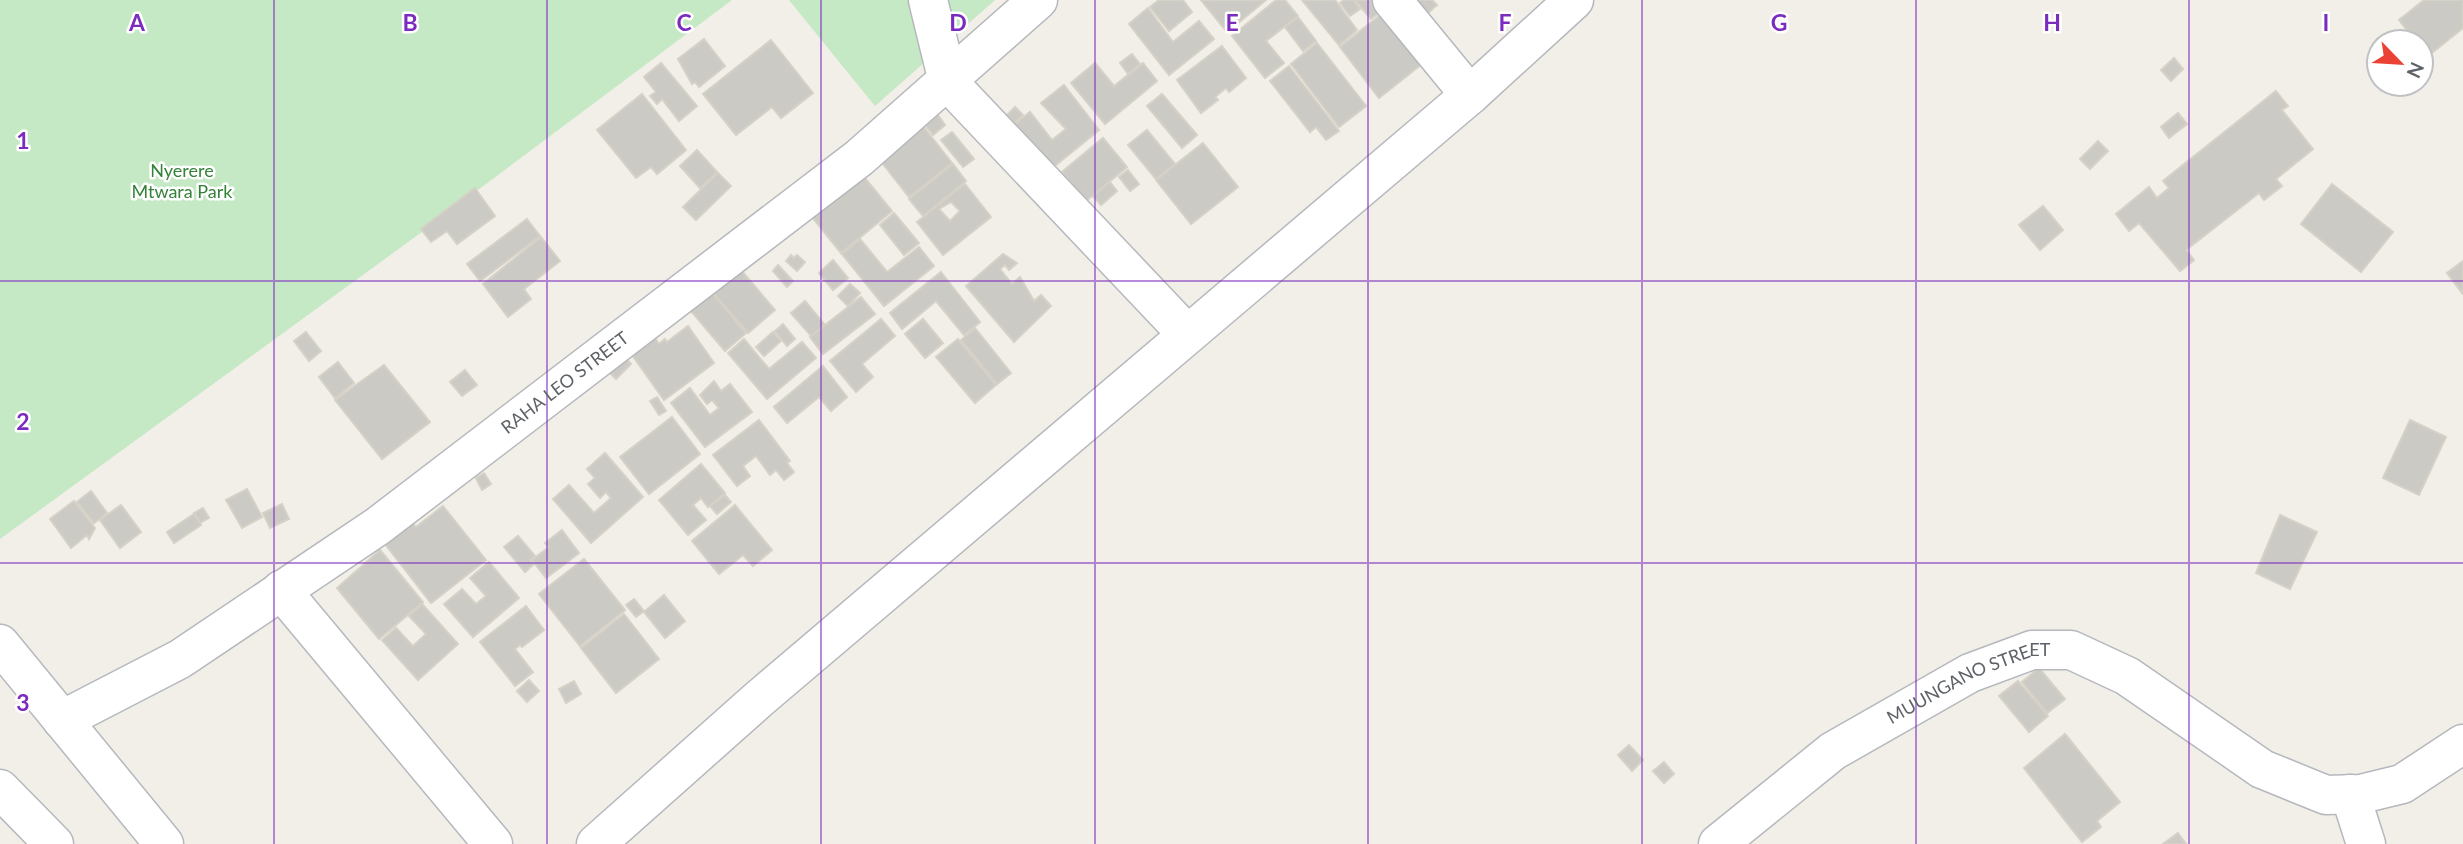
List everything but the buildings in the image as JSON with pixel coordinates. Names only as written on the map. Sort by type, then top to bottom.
[{"type":"street","points":[[928,0],[948,82],[1187,334]]},
{"type":"street","name":"RAHA LEO STREET","points":[[62,720],[180,659],[378,526],[859,158],[1038,0]]},
{"type":"street","points":[[1392,0],[1470,95]]},
{"type":"street","points":[[596,844],[759,699],[1470,95],[1574,0]]},
{"type":"street","points":[[281,590],[493,844]]},
{"type":"street","points":[[0,644],[164,844]]},
{"type":"street","name":"MUUNGANO STREET","points":[[1718,844],[1833,751],[1970,673],[2032,650],[2071,650],[2127,676],[2262,769],[2326,795],[2350,794],[2402,784],[2463,744]]},
{"type":"street","points":[[0,789],[54,844]]},
{"type":"street","points":[[2350,794],[2366,844]]},
{"type":"green space","name":"Nyerere Mtwara Park","points":[[0,0],[732,0],[415,237],[0,539]]},
{"type":"green space","points":[[789,0],[995,0],[875,106]]}]
